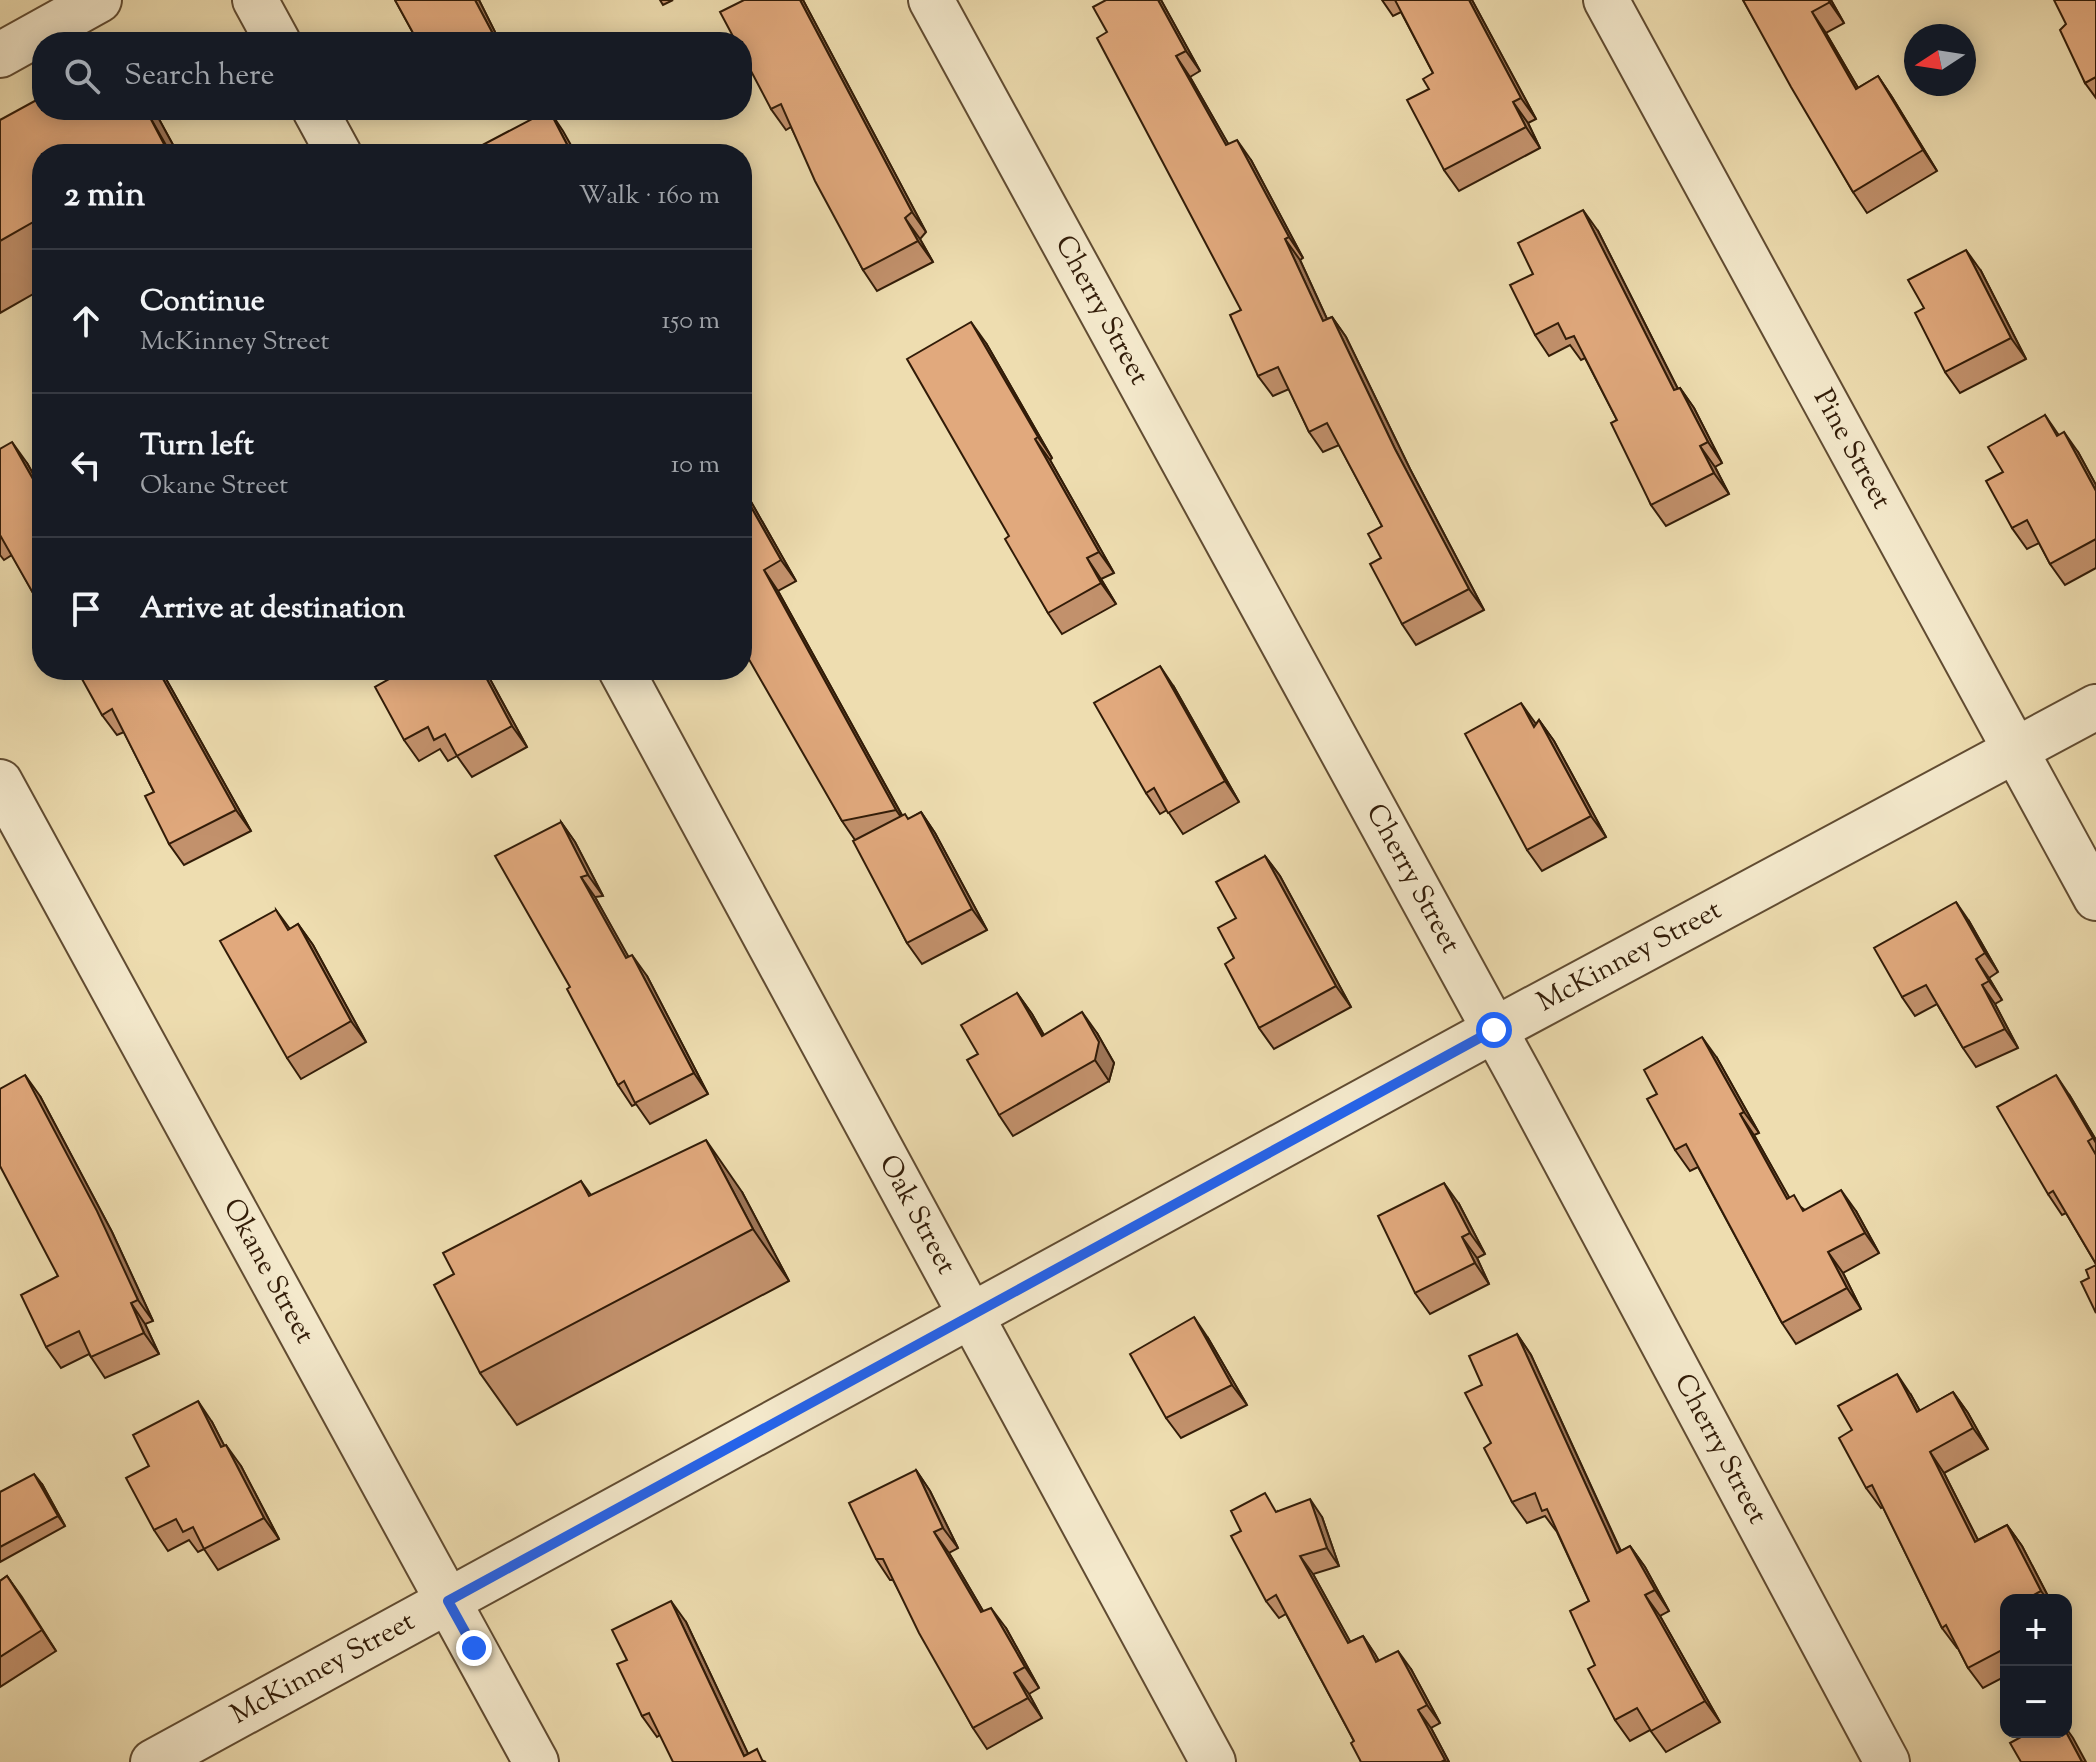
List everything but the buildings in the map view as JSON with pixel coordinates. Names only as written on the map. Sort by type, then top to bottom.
[{"type":"street","points":[[41,32],[99,0]]},
{"type":"street","points":[[255,0],[273,32]]},
{"type":"street","name":"Cherry Street","points":[[931,0],[1494,1030],[1887,1762]]},
{"type":"street","name":"Pine Street","points":[[1606,0],[2096,898]]},
{"type":"street","points":[[0,55],[32,37]]},
{"type":"street","points":[[320,120],[334,144]]},
{"type":"street","name":"Oak Street","points":[[626,680],[1213,1762]]},
{"type":"street","name":"McKinney Street","points":[[153,1762],[1494,1030],[2096,707]]},
{"type":"street","name":"Okane Street","points":[[0,782],[536,1762]]},
{"type":"route","points":[[474,1648],[448,1601],[1494,1030]]}]
